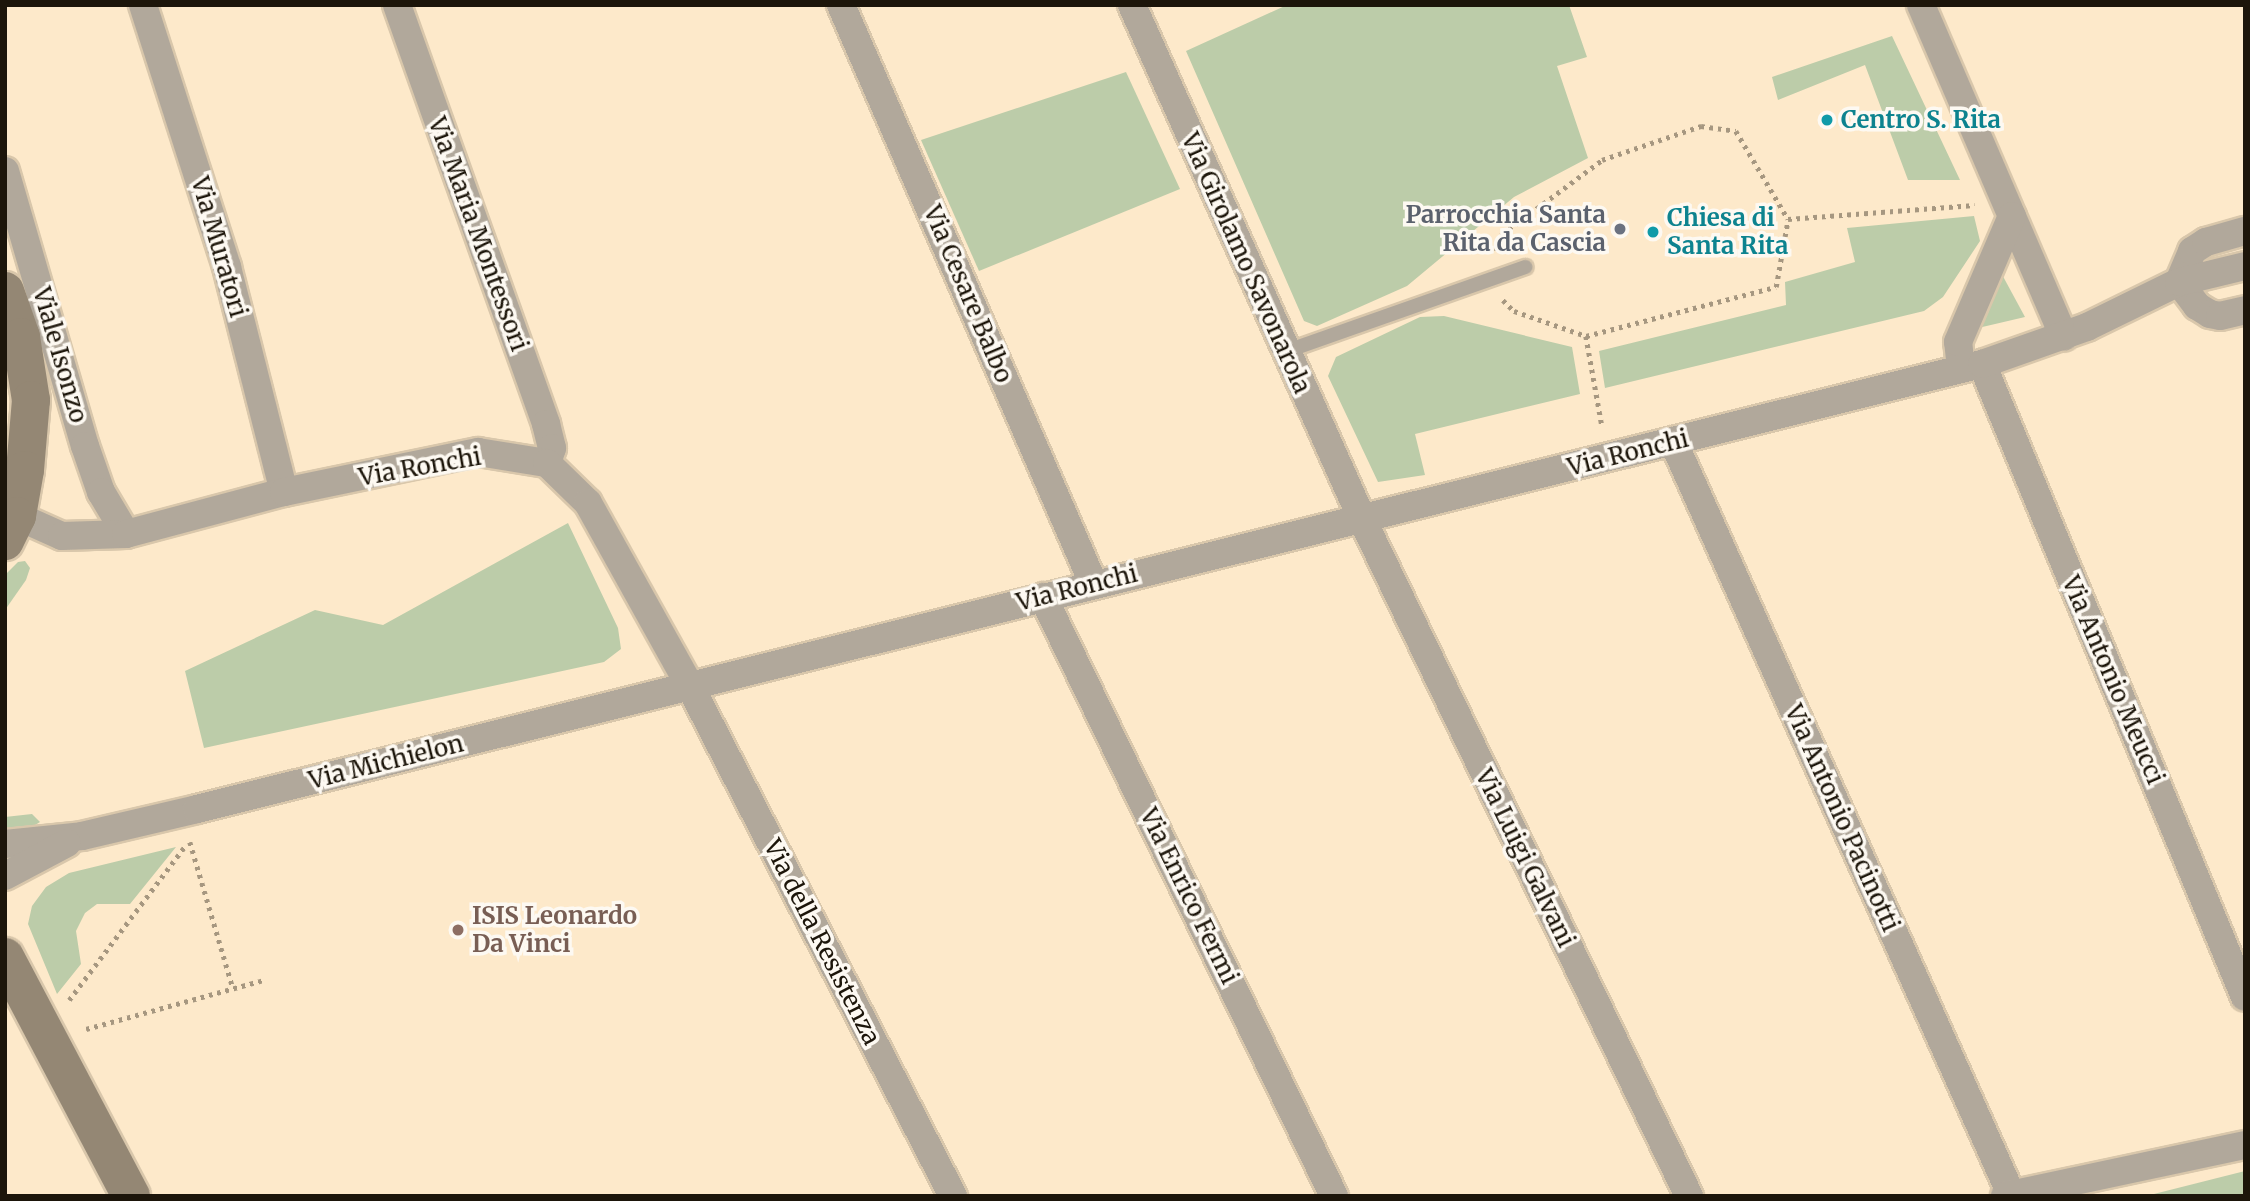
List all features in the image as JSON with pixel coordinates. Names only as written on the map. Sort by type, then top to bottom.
[{"type":"street","name":"Via Muratori","points":[[143,5],[227,267],[284,492]]},
{"type":"street","name":"Via Maria Montessori","points":[[397,5],[546,424],[552,448],[547,463]]},
{"type":"street","name":"Via Cesare Balbo","points":[[841,5],[1093,583]]},
{"type":"street","name":"Via Girolamo Savonarola","points":[[1132,5],[1284,352],[1362,519]]},
{"type":"street","points":[[1921,5],[2064,337]]},
{"type":"street","name":"Viale Isonzo","points":[[5,171],[85,446],[101,492],[126,534]]},
{"type":"street","points":[[1971,366],[1958,342],[2009,209]]},
{"type":"street","points":[[2245,231],[2206,242],[2192,251],[2179,282],[2210,314],[2220,316],[2245,310]]},
{"type":"street","name":"Via Ronchi","points":[[691,688],[1093,583],[1362,519],[1971,366],[2064,337],[2179,282],[2245,266]]},
{"type":"street","name":"Viale Isonzo","points":[[5,292],[21,337],[31,400],[11,529]]},
{"type":"street","name":"Via Antonio Meucci","points":[[1971,366],[2245,997]]},
{"type":"street","name":"Via Antonio Pacinotti","points":[[1673,441],[2008,1195]]},
{"type":"street","name":"Via Ronchi","points":[[11,529],[62,536],[126,534],[284,492],[478,452],[547,463]]},
{"type":"street","points":[[547,463],[589,503],[691,688]]},
{"type":"street","name":"Via Luigi Galvani","points":[[1362,519],[1689,1196]]},
{"type":"street","name":"Via Enrico Fermi","points":[[1044,597],[1334,1196]]},
{"type":"street","name":"Via Michielon","points":[[5,844],[82,836],[691,688]]},
{"type":"street","name":"Via della Resistenza","points":[[691,688],[953,1196]]},
{"type":"street","name":"Via Michielon","points":[[5,876],[82,836]]},
{"type":"street","points":[[8,957],[131,1196]]},
{"type":"street","points":[[2008,1195],[2245,1145]]},
{"type":"lane","points":[[1284,352],[1526,267]]},
{"type":"path","points":[[1702,126],[1736,131],[1788,219],[1776,287],[1586,336],[1514,311],[1485,281],[1502,234],[1543,202],[1602,160],[1702,126]]},
{"type":"path","points":[[1788,219],[2009,209]]},
{"type":"path","points":[[1586,336],[1608,458]]},
{"type":"path","points":[[50,1039],[67,1004],[190,841],[197,808]]},
{"type":"path","points":[[190,841],[233,988]]},
{"type":"path","points":[[50,1039],[264,980]]},
{"type":"green space","points":[[1287,5],[1569,5],[1587,57],[1557,66],[1588,158],[1514,197],[1407,286],[1317,326],[1304,321],[1186,51]]},
{"type":"green space","points":[[1892,36],[1960,180],[1908,180],[1865,65],[1778,100],[1772,77]]},
{"type":"green space","points":[[1126,72],[1180,189],[979,271],[921,140]]},
{"type":"green space","points":[[1974,216],[1980,241],[1943,297],[1924,311],[1605,388],[1599,351],[1786,305],[1785,282],[1855,262],[1847,228]]},
{"type":"green space","points":[[1999,269],[2025,317],[1978,328]]},
{"type":"green space","points":[[1444,316],[1572,347],[1580,394],[1415,434],[1425,475],[1378,482],[1328,376],[1336,357],[1420,317]]},
{"type":"green space","points":[[568,523],[618,628],[621,649],[604,662],[204,748],[185,671],[315,610],[383,625]]},
{"type":"green space","points":[[25,561],[30,568],[26,580],[5,610],[5,575],[18,562]]},
{"type":"green space","points":[[32,814],[40,822],[27,830],[5,829],[5,817]]},
{"type":"green space","points":[[176,847],[130,904],[97,904],[85,913],[76,931],[81,964],[57,994],[28,924],[32,906],[46,887],[69,873]]},
{"type":"green space","points":[[2245,1171],[2245,1196],[2146,1196]]},
{"type":"place","name":"Centro S. Rita","points":[[1827,120]]},
{"type":"place","name":"Parrocchia Santa Rita da Cascia","points":[[1620,229]]},
{"type":"place","name":"Chiesa di Santa Rita","points":[[1653,232]]},
{"type":"place","name":"ISIS Leonardo Da Vinci","points":[[458,930]]}]
